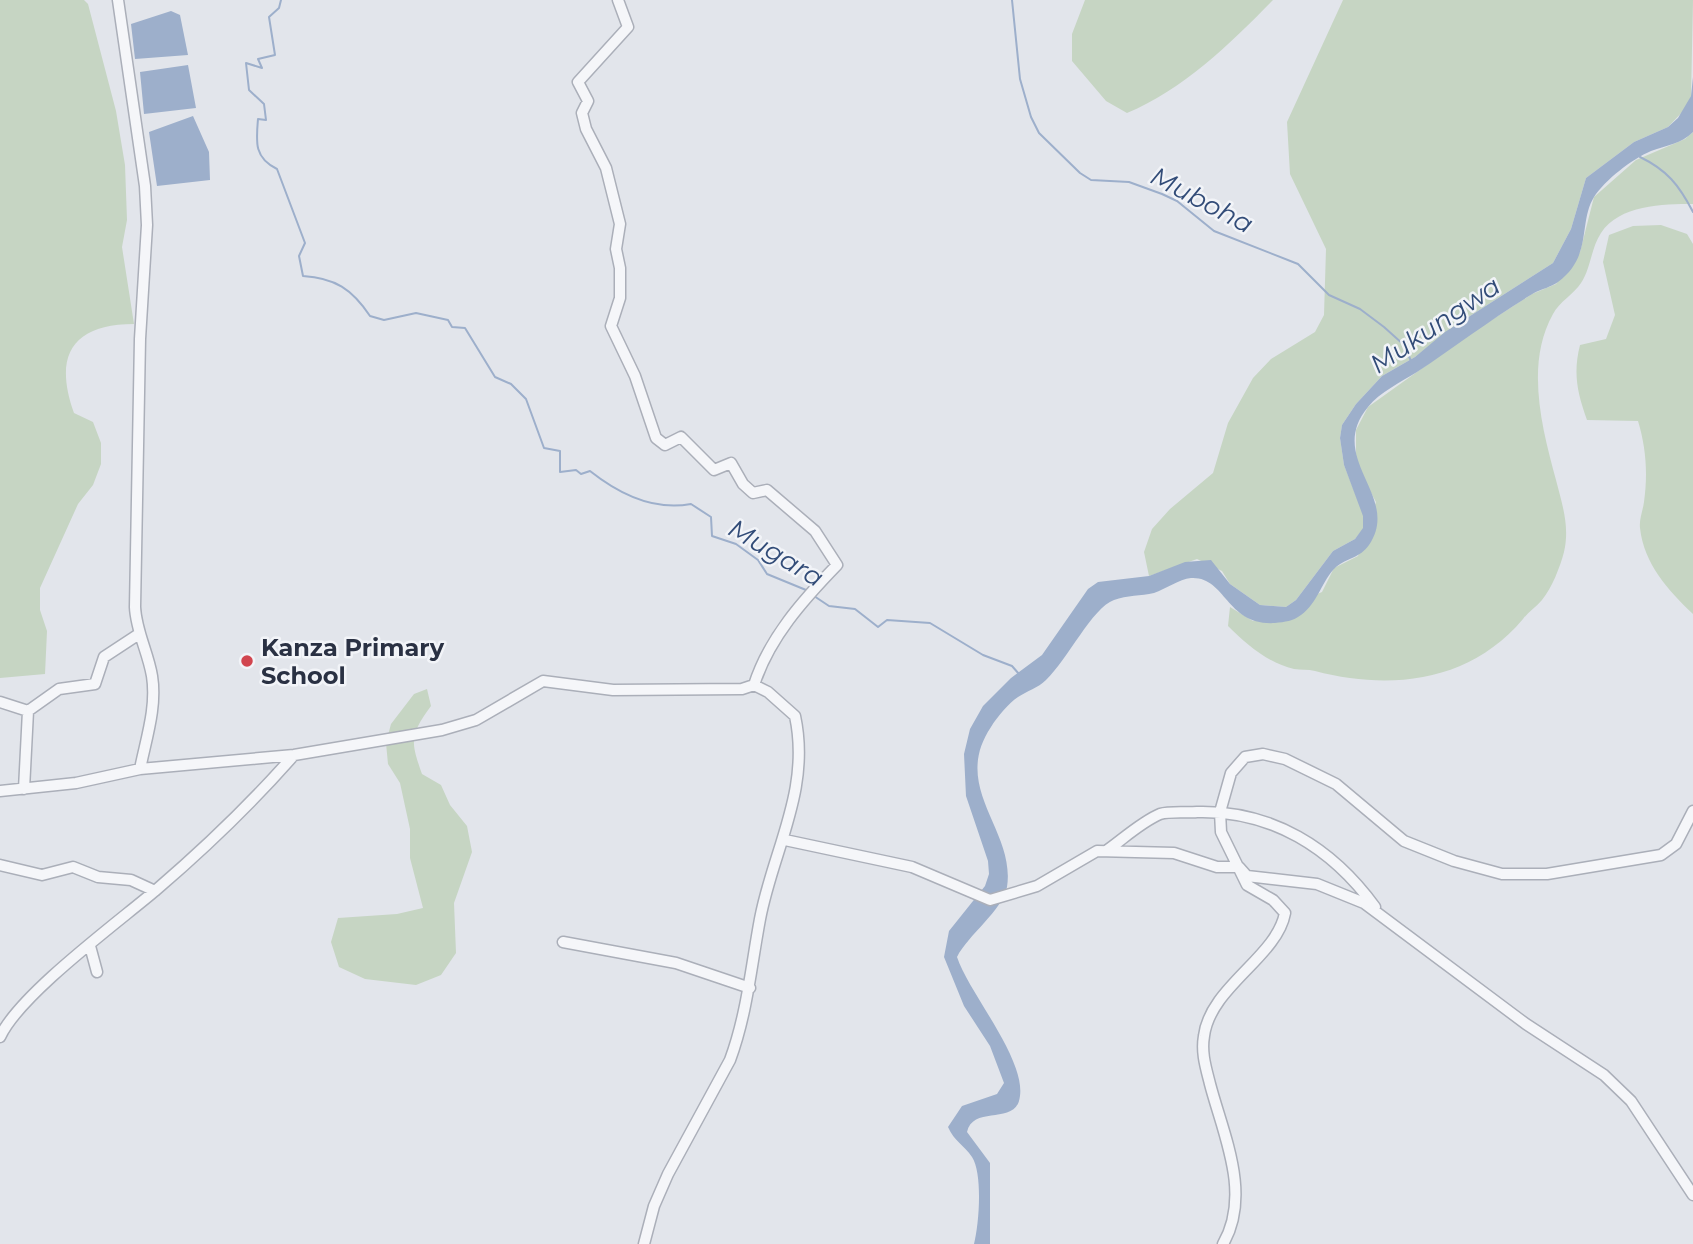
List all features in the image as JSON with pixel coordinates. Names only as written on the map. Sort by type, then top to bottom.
[{"type":"street","points":[[118,0],[148,225],[140,339],[135,559],[136,626],[152,678],[153,697],[140,769]]},
{"type":"street","points":[[618,0],[628,27],[578,82],[588,101],[582,113],[586,129],[606,168],[620,223],[616,250],[620,268],[620,298],[611,326],[635,376],[656,438],[665,445],[681,437],[714,470],[732,463],[743,484],[753,493],[767,490],[815,531],[837,565],[810,593],[778,635],[761,662],[754,685]]},
{"type":"street","points":[[28,711],[59,689],[95,684],[104,657],[139,634]]},
{"type":"street","points":[[0,791],[76,783],[140,769],[294,755],[471,722],[542,681],[620,690],[742,689],[754,685]]},
{"type":"street","points":[[644,1244],[654,1206],[668,1174],[730,1060],[750,988],[760,919],[785,840],[797,781],[796,722],[788,707],[754,685]]},
{"type":"street","points":[[0,702],[28,711]]},
{"type":"street","points":[[24,789],[28,711]]},
{"type":"street","points":[[1223,1244],[1233,1219],[1237,1187],[1205,1065],[1203,1038],[1213,1010],[1270,942],[1286,913],[1273,900],[1247,885],[1221,832],[1220,812],[1231,773],[1245,757],[1263,754],[1277,756],[1336,784],[1404,841],[1454,861],[1502,874],[1547,874],[1661,855],[1676,844],[1693,811]]},
{"type":"street","points":[[0,1037],[4,1021],[227,828],[294,755]]},
{"type":"street","points":[[1105,851],[1160,814],[1220,812],[1252,816],[1313,844],[1359,885],[1382,917]]},
{"type":"street","points":[[785,840],[912,867],[990,900],[1037,886],[1091,852],[1105,851],[1174,853],[1217,867],[1239,867],[1247,876],[1317,884],[1364,903],[1526,1024],[1604,1075],[1631,1101],[1693,1195]]},
{"type":"street","points":[[1,862],[42,875],[73,867],[98,877],[131,880],[155,891]]},
{"type":"street","points":[[563,942],[676,962],[750,988]]},
{"type":"street","points":[[90,946],[97,972]]},
{"type":"green space","points":[[0,0],[84,0],[88,4],[116,111],[125,165],[127,220],[122,247],[134,324],[113,325],[96,330],[73,347],[68,359],[68,393],[74,413],[93,422],[101,443],[101,464],[93,485],[78,504],[40,588],[40,610],[47,631],[45,674],[0,678]]},
{"type":"green space","points":[[1085,0],[1273,0],[1223,49],[1187,78],[1168,92],[1127,113],[1106,101],[1072,61],[1072,34]]},
{"type":"green space","points":[[1343,0],[1693,0],[1691,96],[1686,108],[1668,127],[1634,142],[1586,178],[1571,229],[1553,263],[1456,325],[1415,357],[1382,376],[1356,404],[1342,425],[1340,438],[1344,465],[1364,516],[1364,528],[1355,539],[1333,551],[1296,600],[1286,607],[1260,605],[1230,584],[1222,571],[1197,559],[1149,576],[1144,552],[1152,529],[1170,509],[1213,473],[1228,423],[1253,378],[1271,359],[1315,332],[1324,315],[1326,249],[1290,174],[1287,122]]},
{"type":"green space","points":[[1693,132],[1693,204],[1643,208],[1609,224],[1598,239],[1581,283],[1553,314],[1545,333],[1538,375],[1539,396],[1546,439],[1563,506],[1566,542],[1560,564],[1542,600],[1502,640],[1479,657],[1428,676],[1400,680],[1372,680],[1294,669],[1266,658],[1242,639],[1228,626],[1230,607],[1253,621],[1322,592],[1334,568],[1358,556],[1376,502],[1358,469],[1356,456],[1356,430],[1368,407],[1470,334],[1532,294],[1556,284],[1580,252],[1594,197],[1636,160],[1685,139]]},
{"type":"green space","points":[[1661,225],[1687,234],[1693,244],[1693,614],[1659,576],[1642,541],[1640,525],[1646,471],[1638,421],[1587,420],[1577,382],[1580,345],[1606,339],[1615,315],[1603,262],[1609,235],[1633,226]]},
{"type":"green space","points":[[427,689],[431,706],[416,731],[415,753],[422,774],[441,785],[450,805],[467,826],[472,852],[454,903],[456,953],[441,975],[416,985],[365,979],[339,967],[331,942],[338,918],[397,914],[423,908],[410,858],[410,829],[400,783],[388,764],[386,743],[391,724],[414,694]]},
{"type":"water","points":[[171,11],[180,15],[188,55],[135,59],[131,24]]},
{"type":"water","points":[[188,65],[196,108],[144,114],[140,72]]},
{"type":"water","points":[[1693,77],[1693,132],[1679,142],[1636,159],[1599,190],[1589,207],[1581,251],[1569,272],[1558,282],[1519,302],[1378,397],[1368,407],[1357,426],[1355,444],[1358,461],[1377,510],[1377,527],[1365,549],[1336,567],[1307,610],[1289,621],[1259,622],[1236,610],[1220,592],[1203,579],[1191,578],[1154,593],[1114,600],[1097,613],[1046,680],[1003,710],[991,727],[980,749],[977,770],[980,789],[1003,847],[1007,887],[999,905],[957,957],[1007,1048],[1020,1085],[1019,1101],[1015,1108],[1009,1112],[977,1119],[967,1132],[990,1163],[990,1244],[974,1244],[979,1200],[978,1175],[972,1157],[948,1127],[962,1106],[997,1094],[1004,1083],[990,1046],[964,1006],[944,957],[949,931],[985,886],[989,874],[988,861],[966,796],[964,754],[970,729],[983,706],[1011,678],[1042,655],[1088,589],[1098,582],[1149,576],[1185,562],[1211,560],[1230,584],[1260,605],[1286,607],[1296,600],[1333,551],[1355,539],[1363,528],[1363,516],[1344,465],[1340,438],[1342,425],[1356,404],[1382,376],[1415,357],[1445,332],[1553,263],[1571,229],[1586,178],[1634,142],[1668,127],[1678,118],[1691,96]]},
{"type":"water","points":[[193,116],[209,152],[210,180],[157,186],[149,132]]},
{"type":"waterway","name":"Mugara","points":[[281,0],[279,8],[269,17],[275,55],[258,59],[262,68],[246,63],[249,90],[264,104],[266,120],[258,119],[258,148],[264,160],[277,169],[305,243],[299,256],[303,276],[334,282],[349,292],[370,316],[384,320],[416,313],[448,320],[452,327],[465,328],[495,377],[511,384],[526,399],[544,448],[560,451],[560,472],[576,470],[581,474],[590,471],[613,487],[650,503],[677,506],[691,504],[711,517],[712,536],[736,544],[758,560],[767,574],[806,590]]},
{"type":"waterway","name":"Muboha","points":[[1012,0],[1020,79],[1031,117],[1039,133],[1080,173],[1091,180],[1129,182],[1162,194],[1177,201],[1214,231],[1298,264],[1329,295],[1360,309],[1384,327],[1404,345],[1411,361]]},
{"type":"waterway","points":[[1640,157],[1658,167],[1671,179],[1693,212]]},
{"type":"waterway","name":"Mugara","points":[[814,596],[829,606],[855,609],[878,627],[887,620],[930,623],[983,655],[1012,666],[1019,674]]},
{"type":"place","name":"Kanza Primary School","points":[[247,661]]},
{"type":"water label","name":"Mukungwa","points":[[1435,325]]}]
